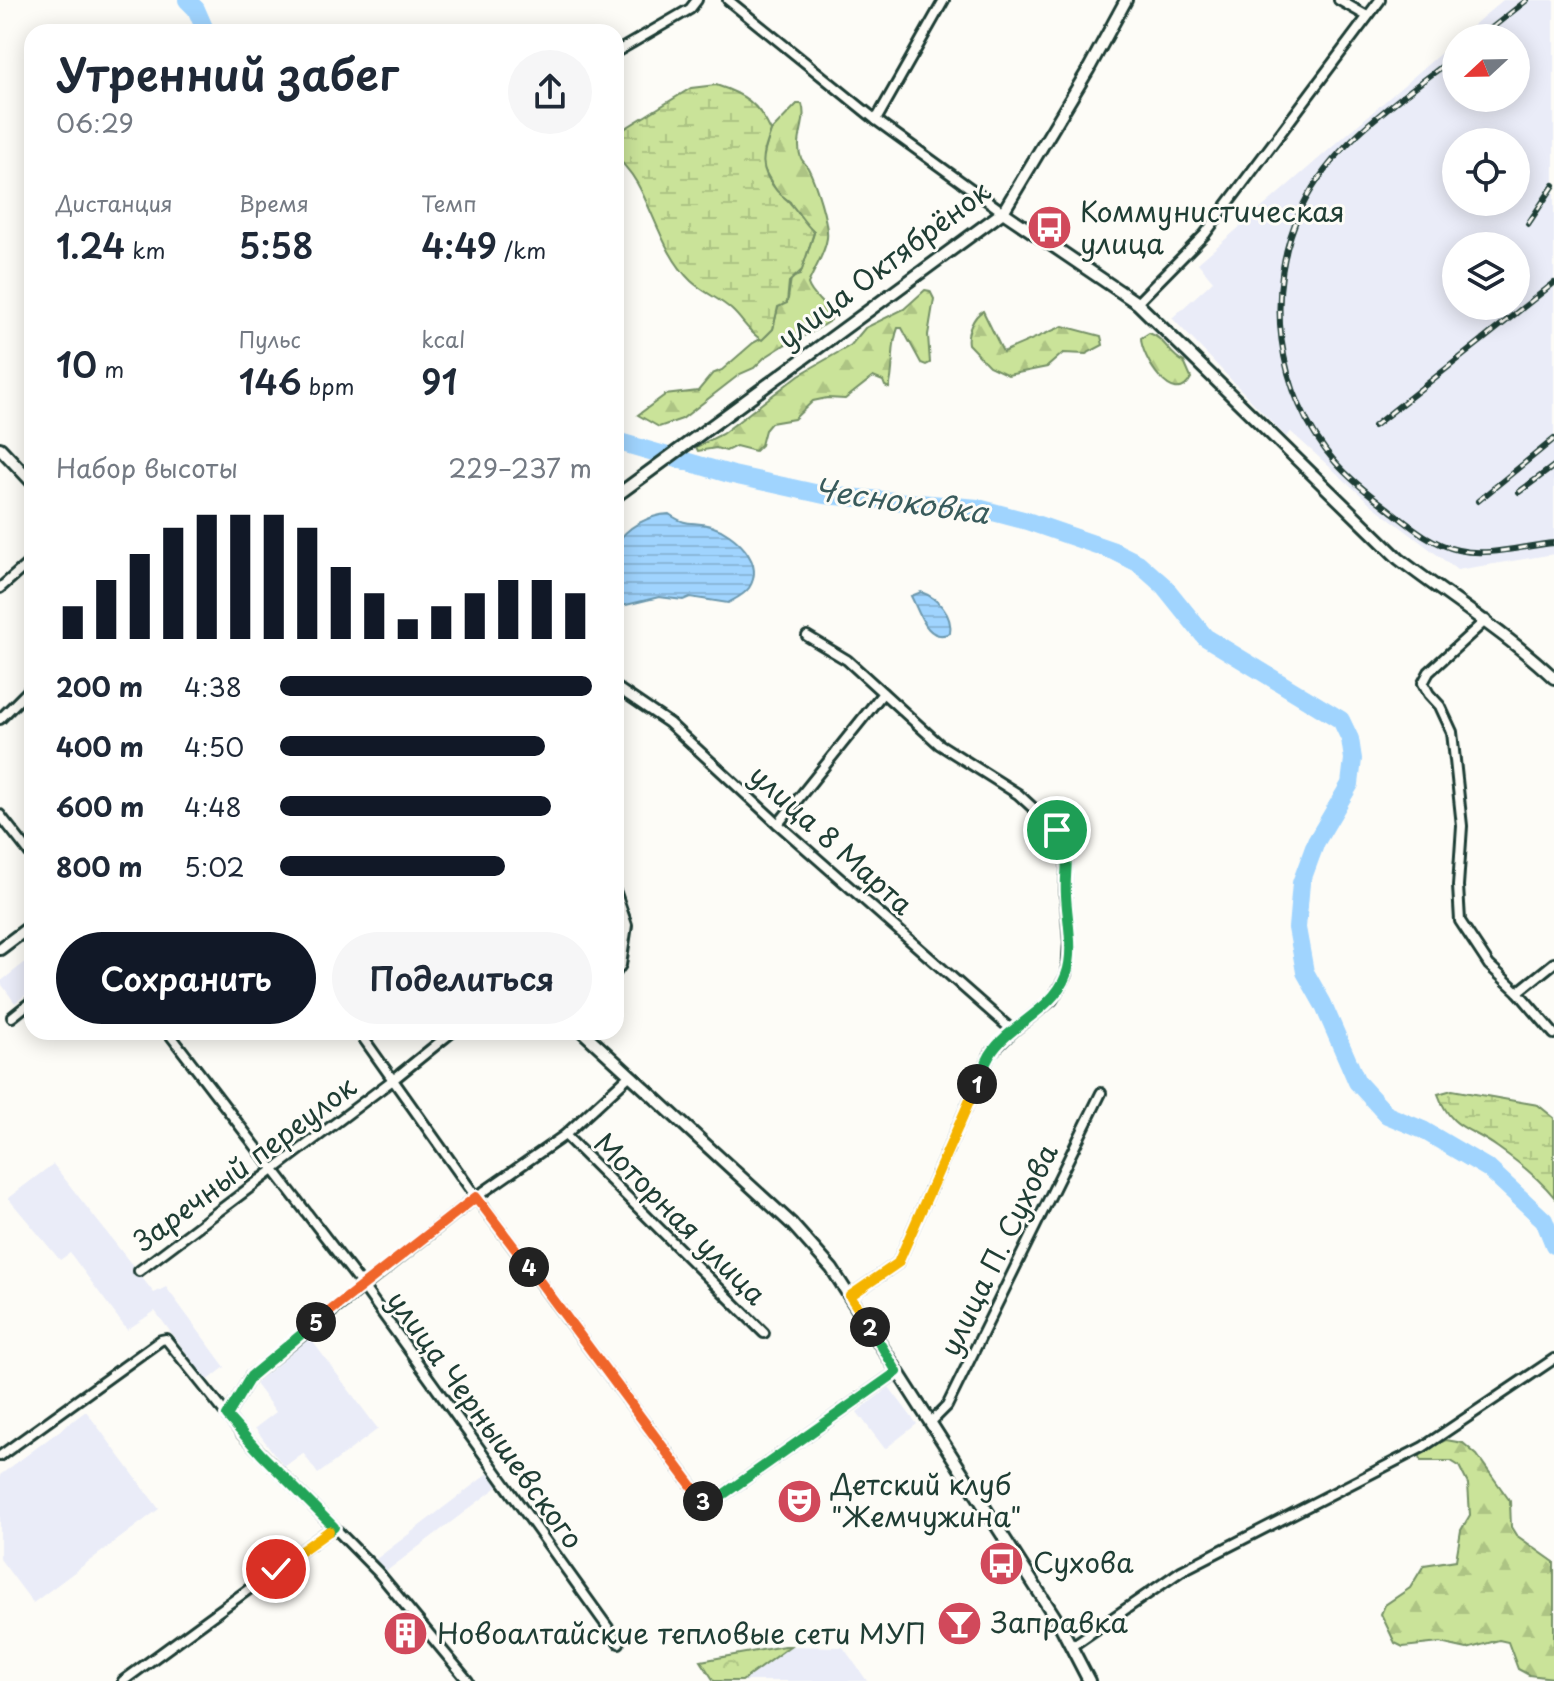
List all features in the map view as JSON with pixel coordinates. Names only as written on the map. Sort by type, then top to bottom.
[{"type":"street","points":[[624,47],[690,9],[697,0]]},
{"type":"street","points":[[728,0],[876,120],[1003,212],[1137,303],[1399,559],[1446,595],[1486,620],[1554,678]]},
{"type":"street","points":[[876,120],[944,0]]},
{"type":"street","name":"улица Октябрёнок","points":[[624,490],[1003,212],[1126,0]]},
{"type":"street","points":[[1339,0],[1367,16]]},
{"type":"street","points":[[1137,303],[1205,234],[1380,0]]},
{"type":"street","points":[[0,448],[24,474]]},
{"type":"street","points":[[0,588],[24,567]]},
{"type":"street","points":[[1486,620],[1429,672],[1423,683],[1440,706],[1452,732],[1462,826],[1458,886],[1460,921],[1489,965],[1518,992],[1554,1034]]},
{"type":"street","points":[[807,636],[847,660],[939,744],[1018,794],[1057,830],[1067,849],[1067,974],[1052,1000],[990,1054],[898,1263],[850,1296]]},
{"type":"street","name":"улица 8 Марта","points":[[624,692],[669,723],[778,824],[1013,1031]]},
{"type":"street","points":[[778,824],[883,693]]},
{"type":"street","points":[[0,719],[24,695]]},
{"type":"street","points":[[0,815],[24,846]]},
{"type":"street","points":[[624,916],[627,925],[624,945]]},
{"type":"street","points":[[0,949],[24,931]]},
{"type":"street","points":[[1518,992],[1554,963]]},
{"type":"street","points":[[12,1017],[24,1007]]},
{"type":"street","name":"улица Чернышевского","points":[[174,1040],[362,1285],[619,1643]]},
{"type":"street","points":[[365,1040],[476,1197],[707,1506],[897,1372]]},
{"type":"street","name":"Заречный переулок","points":[[139,1271],[442,1040]]},
{"type":"street","points":[[592,1040],[792,1224],[832,1269],[1072,1646],[1089,1681]]},
{"type":"street","points":[[227,1416],[251,1376],[476,1197],[565,1135],[630,1075]]},
{"type":"street","name":"улица П. Сухова","points":[[931,1422],[947,1406],[1101,1093]]},
{"type":"street","name":"Моторная улица","points":[[565,1135],[764,1333]]},
{"type":"street","points":[[0,1456],[166,1339],[227,1416],[378,1572],[468,1681]]},
{"type":"street","points":[[1072,1646],[1181,1571],[1423,1447],[1554,1359]]},
{"type":"street","points":[[123,1681],[334,1527]]},
{"type":"shaded area","points":[[1503,0],[1554,0],[1554,554],[1457,570],[1372,505],[1291,432],[1286,437],[1172,318],[1213,281],[1198,263],[1442,52],[1442,112],[1530,112],[1530,24],[1475,24]]},
{"type":"shaded area","points":[[24,963],[24,996],[15,1003],[0,982]]},
{"type":"shaded area","points":[[53,1164],[154,1293],[166,1287],[225,1367],[207,1381],[155,1311],[127,1330],[70,1253],[60,1260],[8,1198]]},
{"type":"shaded area","points":[[310,1338],[378,1429],[318,1474],[303,1453],[284,1467],[255,1428],[276,1412],[253,1381]]},
{"type":"shaded area","points":[[889,1387],[917,1424],[885,1449],[857,1412]]},
{"type":"shaded area","points":[[86,1411],[159,1509],[33,1603],[0,1559],[0,1475]]},
{"type":"shaded area","points":[[490,1472],[500,1485],[384,1573],[375,1560]]},
{"type":"shaded area","points":[[784,1646],[843,1647],[867,1681],[714,1681],[701,1661]]},
{"type":"green space","points":[[716,85],[742,96],[761,113],[771,131],[763,162],[766,175],[814,232],[802,270],[789,282],[787,303],[778,307],[773,329],[762,340],[732,310],[696,285],[682,271],[667,247],[637,183],[624,166],[624,129],[691,88]]},
{"type":"green space","points":[[797,104],[802,104],[803,111],[799,151],[818,192],[827,232],[824,250],[808,284],[828,310],[831,320],[764,358],[682,419],[659,427],[638,415],[665,395],[698,391],[712,374],[722,370],[753,343],[766,336],[773,329],[778,307],[788,299],[791,278],[800,275],[814,233],[799,218],[790,202],[777,192],[762,166],[771,131]]},
{"type":"green space","points":[[925,290],[930,291],[934,299],[928,335],[930,363],[921,363],[902,328],[898,328],[889,388],[873,377],[845,399],[813,401],[794,419],[771,423],[755,451],[736,446],[726,451],[716,448],[698,451],[696,447],[722,434],[799,375],[851,345],[865,328],[904,309]]},
{"type":"green space","points":[[983,311],[1003,352],[1063,326],[1101,336],[1103,345],[1086,354],[1063,353],[1047,367],[1008,375],[989,366],[968,344],[971,326]]},
{"type":"green space","points":[[1149,333],[1184,362],[1191,378],[1184,386],[1176,388],[1168,385],[1152,367],[1141,338]]},
{"type":"green space","points":[[1452,1090],[1538,1105],[1554,1118],[1554,1197],[1520,1164],[1449,1115],[1438,1094]]},
{"type":"green space","points":[[1446,1440],[1463,1443],[1477,1455],[1510,1501],[1511,1527],[1516,1535],[1554,1562],[1554,1678],[1529,1675],[1518,1669],[1508,1642],[1499,1640],[1467,1649],[1440,1643],[1403,1647],[1395,1643],[1381,1614],[1385,1605],[1410,1588],[1424,1565],[1456,1560],[1461,1530],[1470,1515],[1468,1484],[1459,1466],[1451,1461],[1421,1461],[1419,1452]]},
{"type":"green space","points":[[790,1646],[742,1681],[714,1681],[701,1661]]},
{"type":"water","points":[[669,514],[681,521],[705,524],[729,535],[751,559],[753,578],[749,588],[728,603],[690,597],[683,600],[659,597],[624,606],[624,535],[639,523]]},
{"type":"water","points":[[921,592],[943,608],[949,620],[950,633],[935,634],[925,624],[911,596]]},
{"type":"waterway","name":"Чесноковка","points":[[187,0],[196,9],[203,24]]},
{"type":"waterway","name":"Чесноковка","points":[[624,443],[733,475],[824,495],[978,508],[1114,551],[1138,563],[1164,586],[1205,637],[1341,720],[1350,739],[1353,759],[1350,784],[1316,842],[1301,883],[1297,928],[1305,972],[1323,1004],[1357,1082],[1387,1115],[1423,1130],[1489,1169],[1544,1220],[1554,1245]]},
{"type":"railway","points":[[1497,24],[1527,0]]},
{"type":"railway","points":[[1442,67],[1391,105],[1350,142],[1316,183],[1302,207],[1282,272],[1282,340],[1288,373],[1299,405],[1315,436],[1336,463],[1366,492],[1420,533],[1448,547],[1470,552],[1494,552],[1554,543]]},
{"type":"railway","points":[[1528,224],[1554,185]]},
{"type":"railway","points":[[1374,426],[1554,283]]},
{"type":"railway","points":[[1478,501],[1554,439]]},
{"type":"railway","points":[[1519,492],[1554,466]]},
{"type":"place","name":"Коммунистическая улица","points":[[1049,228]]},
{"type":"place","name":"Детский клуб \"Жемчужина\"","points":[[800,1501]]},
{"type":"place","name":"Сухова","points":[[1002,1563]]},
{"type":"place","name":"Заправка","points":[[960,1623]]},
{"type":"place","name":"Новоалтайские тепловые сети МУП","points":[[406,1634]]},
{"type":"route","points":[[276,1569],[334,1527],[227,1416],[251,1376],[476,1197],[707,1506],[897,1372],[850,1296],[898,1263],[990,1054],[1052,1000],[1067,974],[1067,849],[1057,830]]}]
